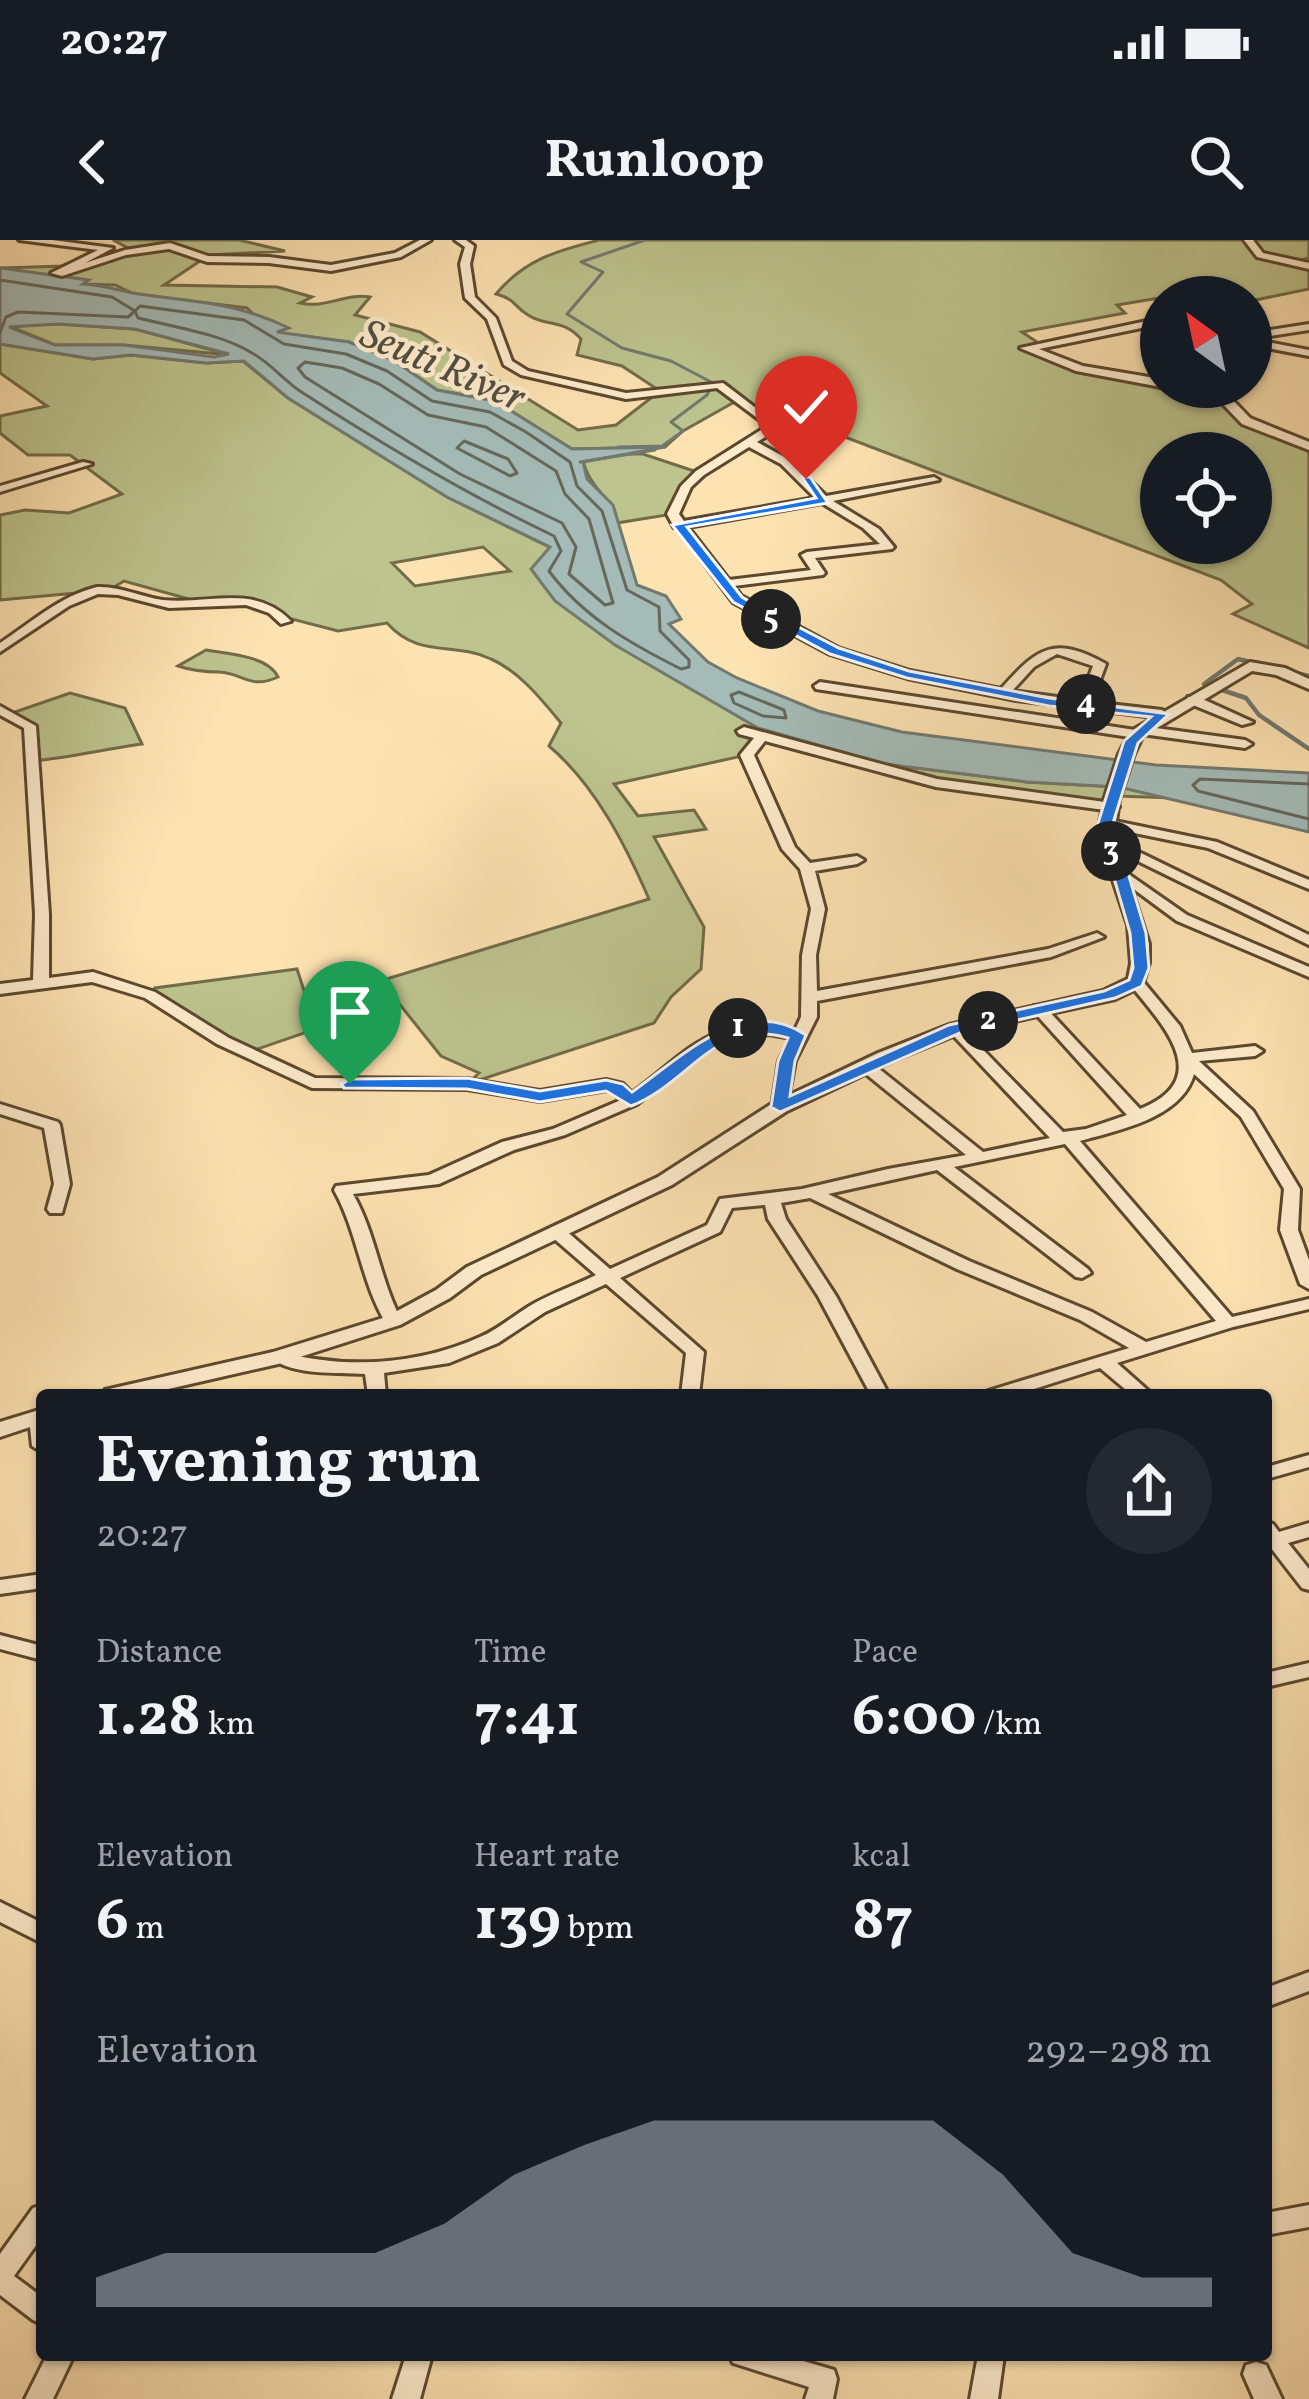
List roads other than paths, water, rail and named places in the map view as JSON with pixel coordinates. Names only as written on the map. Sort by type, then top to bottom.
[{"type":"street","points":[[23,240],[109,250],[56,273],[170,246],[186,248],[200,258],[331,268],[398,255],[427,240]]},
{"type":"street","points":[[1248,240],[1260,255],[1309,266]]},
{"type":"street","points":[[468,241],[470,298],[489,314],[500,348],[515,369],[626,396],[719,386],[769,422],[766,432],[686,486],[673,514],[724,584],[749,607],[834,651],[907,674],[1004,693],[1162,714]]},
{"type":"street","points":[[1140,325],[1037,342],[1026,348],[1080,369],[1140,379]]},
{"type":"street","points":[[1272,335],[1309,327]]},
{"type":"street","points":[[1272,344],[1309,353]]},
{"type":"street","points":[[1234,408],[1246,421],[1309,446]]},
{"type":"street","points":[[724,584],[819,573],[807,555],[888,547],[882,536],[824,500],[788,460],[749,443]]},
{"type":"street","points":[[0,489],[88,464]]},
{"type":"street","points":[[678,525],[928,482],[946,497]]},
{"type":"street","points":[[0,648],[87,593],[109,590],[165,604],[217,600],[256,604],[285,621]]},
{"type":"street","points":[[1004,693],[1030,664],[1056,650],[1100,664],[1085,704]]},
{"type":"street","points":[[156,1389],[393,1321],[474,1271],[665,1181],[780,1107],[867,1066],[955,1029],[1109,995],[1136,982],[1141,968],[1138,933],[1110,816],[1136,735],[1162,714],[1250,666],[1280,671],[1309,685]]},
{"type":"street","points":[[820,686],[1136,735],[1245,744]]},
{"type":"street","points":[[1193,700],[1247,722]]},
{"type":"street","points":[[0,710],[30,726],[42,914],[41,983]]},
{"type":"street","points":[[744,731],[936,783],[1110,816],[1212,845],[1309,885]]},
{"type":"street","points":[[761,737],[747,755],[752,772],[789,849],[807,868],[818,909],[809,955],[808,1017],[787,1061],[780,1107]]},
{"type":"street","points":[[1110,816],[1309,941]]},
{"type":"street","points":[[807,868],[857,860]]},
{"type":"street","points":[[1121,873],[1182,918],[1309,972]]},
{"type":"street","points":[[811,997],[1051,952],[1097,938]]},
{"type":"street","points":[[0,988],[94,976],[150,995],[223,1041],[312,1083],[467,1084],[540,1096],[606,1085],[617,1087],[631,1101]]},
{"type":"street","points":[[1136,982],[1166,1018],[1186,1058],[1247,1114],[1300,1192],[1289,1230],[1309,1284]]},
{"type":"street","points":[[1039,1009],[1137,1116]]},
{"type":"street","points":[[393,1321],[376,1294],[359,1215],[342,1190],[433,1180],[508,1146],[559,1132],[631,1101],[729,1031],[765,1026],[798,1035]]},
{"type":"street","points":[[955,1029],[1063,1137],[1228,1323]]},
{"type":"street","points":[[1186,1058],[1255,1051]]},
{"type":"street","points":[[278,1357],[295,1363],[374,1369],[443,1359],[492,1339],[539,1308],[714,1228],[726,1203],[817,1195],[1137,1116],[1162,1107],[1183,1086],[1186,1058]]},
{"type":"street","points":[[867,1066],[978,1156]]},
{"type":"street","points":[[0,1108],[52,1124],[62,1184],[56,1209]]},
{"type":"street","points":[[939,1164],[1082,1273]]},
{"type":"street","points":[[817,1195],[1086,1316],[1144,1349]]},
{"type":"street","points":[[772,1199],[777,1219],[826,1295],[877,1389]]},
{"type":"street","points":[[558,1233],[695,1352],[691,1389]]},
{"type":"street","points":[[1014,1389],[1228,1323],[1309,1304]]},
{"type":"street","points":[[1104,1362],[1137,1389]]},
{"type":"street","points":[[374,1369],[376,1389]]},
{"type":"street","points":[[0,1430],[36,1417]]},
{"type":"street","points":[[1272,1471],[1308,1462]]},
{"type":"street","points":[[1272,1537],[1309,1530]]},
{"type":"street","points":[[1272,1542],[1309,1583]]},
{"type":"street","points":[[0,1587],[36,1582]]},
{"type":"street","points":[[0,1642],[36,1651]]},
{"type":"street","points":[[1272,1679],[1309,1670]]},
{"type":"street","points":[[0,1912],[36,1931]]},
{"type":"street","points":[[1272,1996],[1309,1981]]},
{"type":"street","points":[[1272,2223],[1309,2216]]},
{"type":"street","points":[[36,2225],[0,2278],[36,2307]]},
{"type":"street","points":[[39,2399],[58,2361]]},
{"type":"street","points":[[406,2399],[417,2361]]},
{"type":"street","points":[[762,2361],[824,2379],[819,2399]]},
{"type":"street","points":[[984,2399],[990,2361]]},
{"type":"water","points":[[0,268],[89,280],[83,284],[232,308],[289,328],[277,332],[349,342],[393,360],[437,390],[495,401],[572,449],[665,447],[583,462],[587,479],[613,505],[637,585],[666,596],[681,619],[669,624],[708,662],[818,711],[902,732],[1156,765],[1309,773],[1309,832],[1119,787],[1027,782],[885,764],[758,728],[615,645],[555,601],[531,569],[550,547],[447,497],[288,398],[244,361],[206,363],[131,355],[93,359],[0,344]],"holes":[[[58,324],[135,329],[229,354],[214,357],[124,345],[55,345],[9,327]]]},
{"type":"waterway","points":[[618,447],[662,446],[683,431],[671,422],[707,395],[713,383],[671,361],[622,348],[567,314],[603,272],[581,262],[645,240]]},
{"type":"waterway","points":[[580,462],[655,450]]},
{"type":"waterway","points":[[1309,676],[1238,659],[1204,684],[1246,698],[1259,715],[1309,749]]},
{"type":"water label","name":"Seuti River","points":[[442,368]]}]
